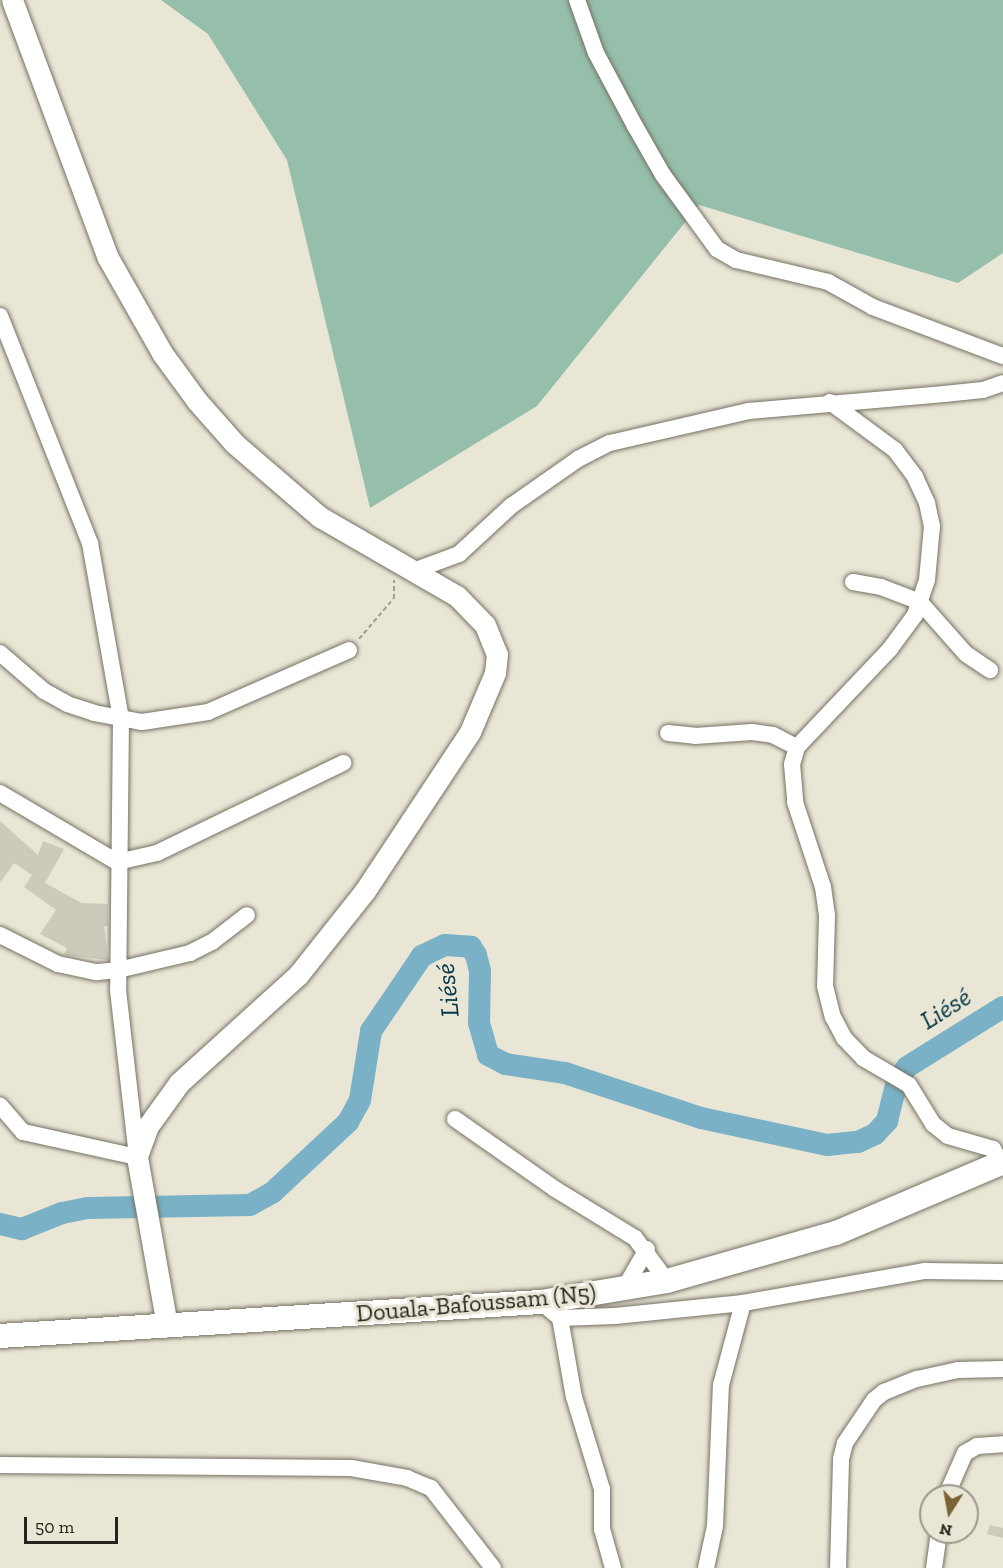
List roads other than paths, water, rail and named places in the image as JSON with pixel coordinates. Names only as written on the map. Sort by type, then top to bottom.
[{"type":"highway","name":"Douala-Bafoussam (N5)","points":[[0,1335],[541,1302],[624,1289],[667,1281],[836,1233],[1002,1162]]},
{"type":"main road","points":[[12,0],[107,256],[162,353],[205,410],[273,479],[335,527],[416,570],[458,596],[495,640],[495,673],[483,707],[371,882],[333,933],[260,1012],[179,1083],[148,1126],[136,1157],[167,1326]]},
{"type":"street","points":[[577,0],[596,53],[641,136],[663,175],[717,249],[736,260],[828,282],[873,307],[1003,356]]},
{"type":"street","points":[[0,316],[90,543],[121,718],[117,862],[118,970],[121,1034],[136,1157],[23,1132],[0,1106]]},
{"type":"street","points":[[416,570],[459,554],[511,506],[578,459],[610,443],[748,411],[963,392],[1003,382]]},
{"type":"street","points":[[830,402],[896,450],[915,477],[927,503],[931,550],[920,602],[903,634],[797,747],[790,781],[823,886],[827,916],[825,986],[832,1017],[857,1051],[886,1073],[909,1085],[933,1124],[948,1136],[993,1149],[1002,1162]]},
{"type":"street","points":[[853,582],[881,587],[920,602],[966,654],[990,670]]},
{"type":"street","points":[[0,653],[44,691],[85,710],[121,718],[164,720],[208,712],[349,650]]},
{"type":"street","points":[[668,733],[695,736],[752,732],[772,735],[797,747]]},
{"type":"street","points":[[0,793],[117,862],[157,854],[343,763]]},
{"type":"street","points":[[0,935],[58,964],[97,972],[118,970],[190,953],[212,942],[247,915]]},
{"type":"street","points":[[455,1119],[555,1190],[616,1224],[647,1250],[667,1281]]},
{"type":"street","points":[[624,1289],[647,1250]]},
{"type":"street","points":[[541,1302],[560,1317],[660,1313],[743,1303],[925,1271],[1003,1272]]},
{"type":"street","points":[[706,1568],[715,1526],[721,1384],[743,1303]]},
{"type":"street","points":[[560,1317],[574,1397],[586,1447],[601,1481],[602,1529],[613,1568]]},
{"type":"street","points":[[838,1568],[841,1459],[844,1443],[874,1400],[917,1379],[958,1370],[1003,1369]]},
{"type":"street","points":[[951,1484],[965,1453],[977,1446],[1003,1444]]},
{"type":"street","points":[[0,1465],[318,1467],[407,1478],[431,1488],[494,1568]]},
{"type":"street","points":[[934,1568],[937,1544]]},
{"type":"waterway","name":"Liésé","points":[[0,1224],[22,1229],[62,1213],[88,1208],[250,1205],[273,1192],[348,1122],[360,1100],[371,1031],[422,956],[445,945],[471,947],[476,955],[480,971],[479,1023],[488,1055],[506,1064],[565,1073],[701,1118],[827,1145],[858,1142],[875,1134],[887,1121],[897,1081],[907,1067],[1003,1007]]}]
